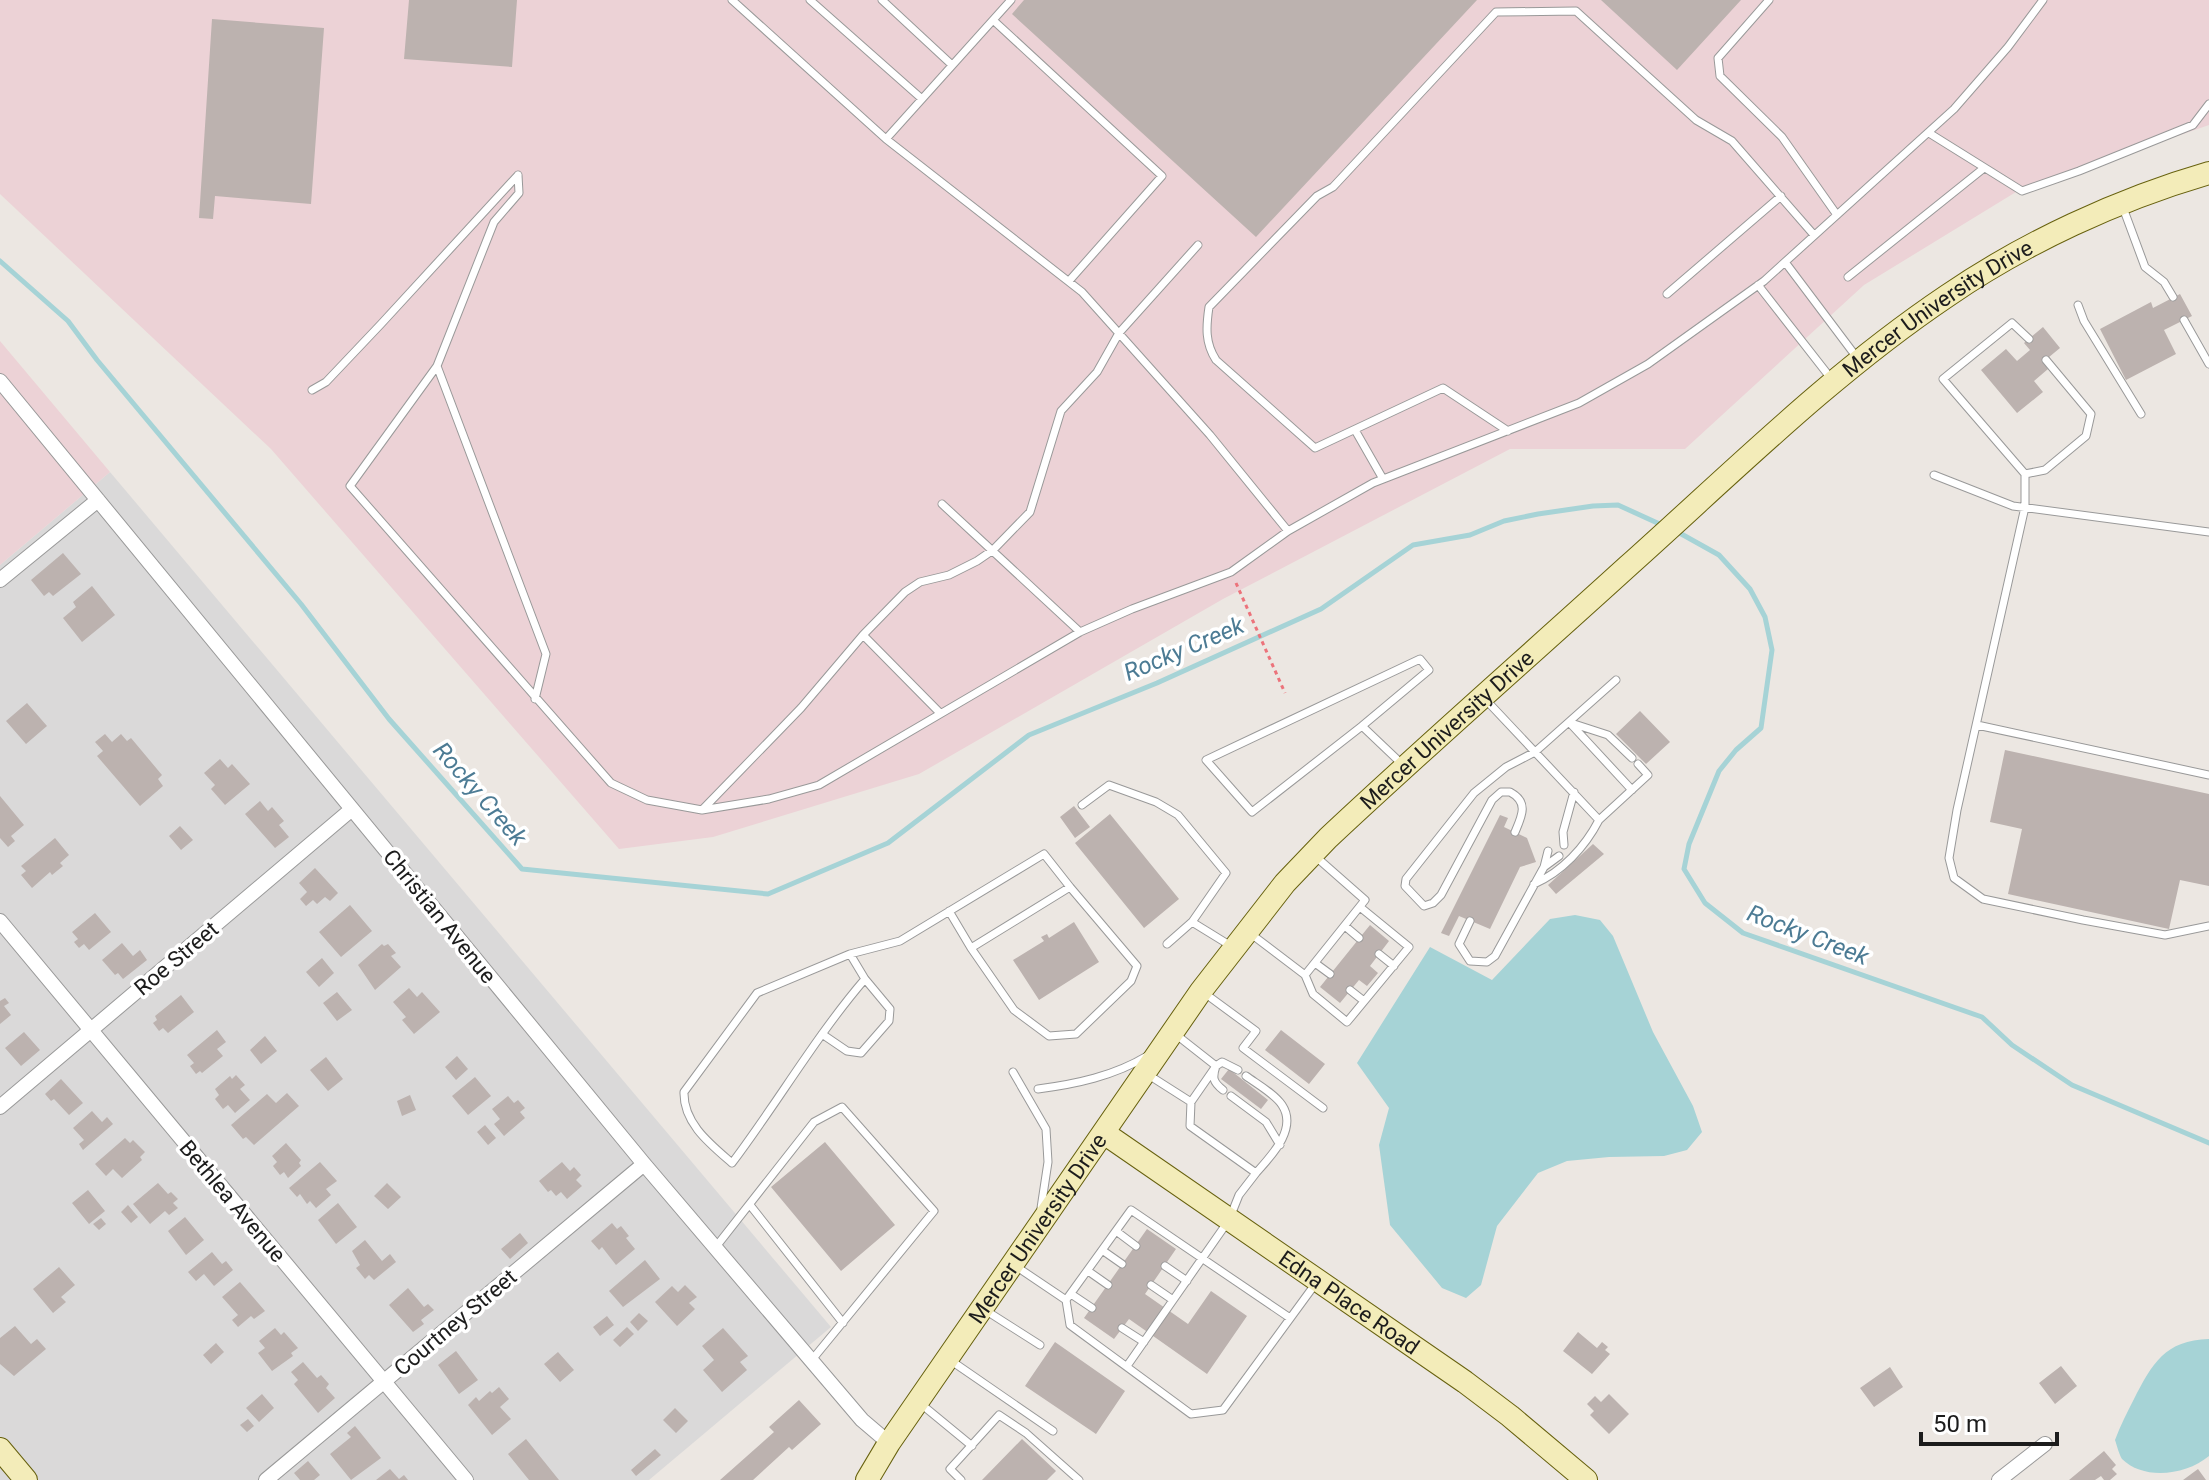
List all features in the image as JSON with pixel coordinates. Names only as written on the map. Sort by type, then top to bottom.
[{"type":"main road","name":"Mercer University Drive","points":[[867,1480],[889,1443],[1201,991],[1240,938],[1313,854],[1482,695],[1745,459],[1860,361],[1948,295],[2024,250],[2122,203],[2209,173]]},
{"type":"main road","name":"Edna Place Road","points":[[1104,1133],[1465,1382],[1586,1480]]},
{"type":"main road","points":[[0,1449],[26,1480]]},
{"type":"street","name":"Christian Avenue","points":[[0,381],[644,1164],[862,1420],[889,1443]]},
{"type":"street","points":[[0,580],[98,500]]},
{"type":"street","name":"Roe Street","points":[[0,1107],[352,809]]},
{"type":"street","name":"Bethlea Avenue","points":[[0,921],[466,1480]]},
{"type":"street","name":"Courtney Street","points":[[266,1480],[644,1164]]},
{"type":"street","points":[[1999,1480],[2045,1444]]},
{"type":"lane","points":[[732,0],[886,139],[1069,281],[1210,435],[1288,531]]},
{"type":"lane","points":[[810,0],[922,99]]},
{"type":"lane","points":[[882,0],[952,65]]},
{"type":"lane","points":[[886,139],[1011,0]]},
{"type":"lane","points":[[1769,0],[1718,58],[1720,76],[1782,137],[1837,215]]},
{"type":"lane","points":[[312,390],[326,382],[518,175],[519,193],[494,222],[437,366],[350,486],[611,783],[647,800],[702,810],[769,799],[819,785],[1080,632],[1231,572],[1288,531],[1383,479],[1579,403],[1648,364],[1758,285],[1929,133],[2008,47],[2043,0]]},
{"type":"lane","points":[[1508,431],[1443,388],[1315,448],[1216,360],[1208,347],[1206,324],[1209,307],[1317,196],[1333,187],[1496,12],[1576,11],[1696,120],[1732,141],[1814,235]]},
{"type":"lane","points":[[993,20],[1162,176],[1069,281]]},
{"type":"lane","points":[[1929,133],[2022,191],[2193,125],[2209,104]]},
{"type":"lane","points":[[1848,277],[1984,168]]},
{"type":"lane","points":[[1667,294],[1781,196]]},
{"type":"lane","points":[[2122,203],[2145,267],[2164,282],[2173,297]]},
{"type":"lane","points":[[702,810],[801,708],[863,635],[905,592],[920,582],[949,575],[993,550],[1030,512],[1061,411],[1097,372],[1119,333],[1198,245]]},
{"type":"lane","points":[[1785,262],[1860,361]]},
{"type":"lane","points":[[1758,285],[1835,383]]},
{"type":"lane","points":[[2078,305],[2084,321],[2141,414]]},
{"type":"lane","points":[[2184,320],[2209,364]]},
{"type":"lane","points":[[2029,339],[2012,323],[1943,379],[2025,474],[2025,507],[1957,810],[1949,858],[1954,878],[1983,899],[2083,920],[2165,935],[2209,926]]},
{"type":"lane","points":[[2025,474],[2045,470],[2086,436],[2091,414],[2046,360]]},
{"type":"lane","points":[[437,366],[546,654],[535,699]]},
{"type":"lane","points":[[1355,430],[1383,479]]},
{"type":"lane","points":[[1934,475],[2013,506],[2209,532]]},
{"type":"lane","points":[[942,504],[1080,632]]},
{"type":"lane","points":[[863,635],[940,713]]},
{"type":"lane","points":[[1420,659],[1429,670],[1362,726],[1252,812],[1206,760],[1420,659]]},
{"type":"lane","points":[[1515,832],[1524,810],[1523,803],[1510,792],[1501,792],[1492,800],[1441,895],[1433,903],[1424,906],[1405,886],[1406,879],[1474,793],[1506,767],[1535,752],[1616,680]]},
{"type":"lane","points":[[1482,695],[1599,820]]},
{"type":"lane","points":[[1534,884],[1550,877],[1589,841],[1599,820],[1648,775],[1608,735],[1569,722]]},
{"type":"lane","points":[[1569,722],[1632,790]]},
{"type":"lane","points":[[1977,725],[2209,775]]},
{"type":"lane","points":[[1362,726],[1405,767]]},
{"type":"lane","points":[[1082,805],[1109,785],[1156,802],[1178,815],[1226,873],[1192,922],[1167,944]]},
{"type":"lane","points":[[1564,845],[1563,832],[1574,792]]},
{"type":"lane","points":[[1554,840],[1563,832]]},
{"type":"lane","points":[[1470,921],[1459,944],[1470,961],[1487,962],[1495,956],[1544,867],[1548,851]]},
{"type":"lane","points":[[865,979],[822,1034],[732,1163],[687,1115],[684,1092],[757,993],[850,954],[900,941],[949,911],[1044,854],[1137,966],[1131,981],[1076,1034],[1049,1036],[1014,1010],[949,911]]},
{"type":"lane","points":[[1305,975],[1365,900],[1313,854]]},
{"type":"lane","points":[[1544,867],[1559,856]]},
{"type":"lane","points":[[971,948],[1070,887]]},
{"type":"lane","points":[[1192,922],[1240,938],[1305,975],[1313,994],[1347,1022],[1409,947],[1360,907]]},
{"type":"lane","points":[[1345,926],[1359,938]]},
{"type":"lane","points":[[822,1034],[847,1051],[861,1053],[889,1021],[890,1009],[865,979],[850,954]]},
{"type":"lane","points":[[1379,954],[1394,966]]},
{"type":"lane","points":[[1315,963],[1330,974]]},
{"type":"lane","points":[[1350,990],[1364,1001]]},
{"type":"lane","points":[[1201,991],[1256,1031],[1243,1048],[1323,1108]]},
{"type":"lane","points":[[1038,1089],[1072,1084],[1132,1065],[1168,1040],[1216,1066]]},
{"type":"lane","points":[[1238,1070],[1222,1062],[1216,1066],[1191,1102],[1190,1126],[1256,1173]]},
{"type":"lane","points":[[1216,1066],[1212,1076],[1223,1090]]},
{"type":"lane","points":[[1013,1072],[1046,1129],[1048,1162],[1034,1235]]},
{"type":"lane","points":[[1145,1073],[1191,1102]]},
{"type":"lane","points":[[1127,1366],[1229,1220],[1239,1195],[1280,1145],[1288,1119],[1282,1103],[1246,1076]]},
{"type":"lane","points":[[1231,1096],[1266,1122],[1280,1145]]},
{"type":"lane","points":[[715,1248],[814,1122],[842,1107],[934,1211],[811,1361]]},
{"type":"lane","points":[[750,1205],[843,1323]]},
{"type":"lane","points":[[1290,1318],[1131,1210],[1069,1297],[1070,1325],[1191,1414],[1223,1410],[1317,1281]]},
{"type":"lane","points":[[1116,1231],[1136,1246]]},
{"type":"lane","points":[[1102,1250],[1122,1264]]},
{"type":"lane","points":[[1014,1265],[1092,1308]]},
{"type":"lane","points":[[1165,1266],[1187,1281]]},
{"type":"lane","points":[[1088,1271],[1108,1285]]},
{"type":"lane","points":[[1151,1285],[1173,1300]]},
{"type":"lane","points":[[983,1309],[1040,1345]]},
{"type":"lane","points":[[1122,1328],[1144,1342]]},
{"type":"lane","points":[[948,1359],[1053,1431]]},
{"type":"lane","points":[[918,1402],[972,1446]]},
{"type":"lane","points":[[961,1480],[950,1469],[999,1415],[1026,1433],[1079,1480]]},
{"type":"path","points":[[1231,572],[1285,693]]},
{"type":"shaded area","points":[[0,0],[2209,0],[2209,125],[2016,192],[1864,285],[1685,449],[1510,449],[1223,599],[919,774],[713,837],[619,849],[271,449],[0,194]]},
{"type":"shaded area","points":[[0,341],[110,472],[0,565]]},
{"type":"shaded area","points":[[110,472],[831,1327],[649,1480],[0,1480],[0,565]]},
{"type":"water","points":[[1575,915],[1600,920],[1613,936],[1653,1032],[1693,1106],[1702,1132],[1687,1150],[1664,1156],[1567,1161],[1538,1173],[1497,1226],[1481,1285],[1466,1298],[1442,1288],[1390,1225],[1379,1145],[1389,1108],[1357,1063],[1430,947],[1492,980],[1550,919]]},
{"type":"water","points":[[2209,1339],[2209,1456],[2188,1468],[2164,1473],[2152,1473],[2131,1466],[2122,1459],[2115,1440],[2147,1375],[2171,1349],[2194,1340]]},
{"type":"building","points":[[409,0],[517,0],[512,67],[404,59]]},
{"type":"building","points":[[1024,0],[1477,0],[1256,237],[1012,14]]},
{"type":"building","points":[[1601,0],[1741,0],[1677,70]]},
{"type":"building","points":[[212,19],[324,28],[311,204],[215,196],[213,219],[199,218]]},
{"type":"building","points":[[2180,294],[2192,316],[2164,330],[2176,354],[2126,380],[2100,329],[2151,302],[2153,308]]},
{"type":"building","points":[[2043,327],[2060,348],[2043,362],[2048,369],[2034,381],[2043,392],[2017,413],[1981,370],[2006,349],[2017,361],[2030,350],[2024,343]]},
{"type":"building","points":[[63,553],[81,574],[53,596],[49,592],[44,596],[31,580]]},
{"type":"building","points":[[92,586],[115,615],[82,642],[63,618],[76,607],[73,602]]},
{"type":"building","points":[[27,703],[47,726],[26,744],[6,721]]},
{"type":"building","points":[[1640,711],[1670,742],[1646,764],[1616,734]]},
{"type":"building","points":[[105,734],[112,742],[121,734],[127,741],[131,738],[162,775],[158,779],[163,786],[140,806],[97,756],[103,751],[95,742]]},
{"type":"building","points":[[2005,750],[2209,794],[2209,886],[2180,880],[2169,929],[2008,894],[2022,829],[1990,822]]},
{"type":"building","points":[[220,759],[228,768],[232,764],[250,784],[225,805],[211,789],[215,785],[204,773]]},
{"type":"building","points":[[0,796],[24,825],[11,836],[15,841],[8,847],[0,838]]},
{"type":"building","points":[[260,801],[268,811],[272,807],[284,821],[279,825],[289,837],[275,848],[245,814]]},
{"type":"building","points":[[1074,806],[1090,827],[1075,838],[1060,817]]},
{"type":"building","points":[[1110,814],[1179,899],[1144,928],[1075,843]]},
{"type":"building","points":[[1500,815],[1508,818],[1504,827],[1527,838],[1536,862],[1520,867],[1490,929],[1459,916],[1449,936],[1441,933]]},
{"type":"building","points":[[180,826],[193,840],[181,850],[169,836]]},
{"type":"building","points":[[55,838],[69,855],[60,863],[63,866],[52,875],[50,872],[32,888],[21,875],[26,871],[21,866]]},
{"type":"building","points":[[1593,844],[1604,854],[1556,894],[1548,885]]},
{"type":"building","points":[[315,868],[338,893],[330,901],[325,897],[317,904],[313,900],[306,906],[300,899],[307,892],[299,883]]},
{"type":"building","points":[[350,905],[372,931],[341,957],[319,932]]},
{"type":"building","points":[[95,913],[111,932],[89,950],[84,944],[79,948],[74,942],[78,939],[72,932]]},
{"type":"building","points":[[1074,922],[1099,962],[1039,1000],[1013,960],[1044,941],[1041,937],[1047,934],[1049,938]]},
{"type":"building","points":[[1370,925],[1389,941],[1370,966],[1378,973],[1367,986],[1359,980],[1340,1003],[1320,987]]},
{"type":"building","points":[[122,943],[133,956],[140,950],[147,960],[123,979],[118,973],[115,975],[102,960]]},
{"type":"building","points":[[382,944],[388,944],[396,953],[391,956],[401,967],[375,990],[358,965]]},
{"type":"building","points":[[322,958],[334,973],[319,987],[306,972]]},
{"type":"building","points":[[409,988],[417,997],[422,992],[440,1012],[414,1034],[402,1020],[406,1017],[393,1002]]},
{"type":"building","points":[[337,992],[352,1010],[337,1021],[323,1003]]},
{"type":"building","points":[[181,995],[194,1012],[168,1033],[163,1028],[159,1031],[153,1023],[157,1020],[155,1016]]},
{"type":"building","points":[[5,998],[9,1003],[4,1006],[11,1015],[0,1024],[0,1001]]},
{"type":"building","points":[[217,1030],[226,1042],[217,1049],[223,1056],[202,1073],[196,1074],[190,1066],[194,1063],[187,1055]]},
{"type":"building","points":[[1281,1030],[1325,1064],[1309,1084],[1265,1050]]},
{"type":"building","points":[[24,1032],[40,1050],[21,1066],[5,1048]]},
{"type":"building","points":[[265,1036],[277,1051],[261,1064],[250,1050]]},
{"type":"building","points":[[457,1056],[468,1069],[456,1080],[445,1067]]},
{"type":"building","points":[[326,1057],[343,1079],[328,1091],[310,1070]]},
{"type":"building","points":[[1229,1069],[1268,1100],[1261,1109],[1221,1079]]},
{"type":"building","points":[[236,1075],[245,1085],[240,1089],[250,1100],[235,1113],[228,1105],[223,1109],[215,1099],[219,1095],[215,1089],[230,1076],[232,1079]]},
{"type":"building","points":[[475,1077],[491,1096],[468,1115],[452,1096]]},
{"type":"building","points":[[61,1079],[83,1103],[69,1115],[45,1094]]},
{"type":"building","points":[[287,1093],[299,1106],[254,1145],[246,1137],[243,1139],[231,1125],[267,1094],[276,1103]]},
{"type":"building","points":[[410,1095],[416,1110],[402,1116],[397,1101]]},
{"type":"building","points":[[508,1096],[514,1103],[518,1100],[525,1108],[520,1112],[525,1118],[504,1136],[494,1124],[500,1119],[492,1109]]},
{"type":"building","points":[[92,1111],[102,1122],[107,1117],[113,1124],[83,1150],[79,1144],[84,1140],[73,1128]]},
{"type":"building","points":[[485,1125],[496,1138],[488,1145],[477,1132]]},
{"type":"building","points":[[125,1138],[130,1143],[133,1140],[145,1152],[140,1157],[142,1160],[122,1178],[113,1169],[106,1176],[95,1164]]},
{"type":"building","points":[[825,1142],[895,1225],[841,1271],[771,1187]]},
{"type":"building","points":[[286,1143],[301,1160],[301,1166],[288,1178],[284,1172],[280,1175],[273,1166],[277,1162],[272,1156]]},
{"type":"building","points":[[320,1162],[337,1181],[326,1189],[331,1195],[316,1208],[310,1201],[307,1204],[300,1194],[297,1197],[289,1188]]},
{"type":"building","points":[[562,1162],[570,1171],[574,1167],[581,1175],[576,1180],[582,1186],[567,1199],[561,1192],[556,1196],[551,1190],[548,1192],[539,1181]]},
{"type":"building","points":[[158,1183],[178,1199],[173,1203],[178,1208],[169,1215],[165,1211],[150,1224],[133,1204]]},
{"type":"building","points":[[387,1183],[401,1197],[388,1209],[374,1196]]},
{"type":"building","points":[[88,1190],[105,1211],[89,1224],[72,1203]]},
{"type":"building","points":[[338,1203],[357,1227],[336,1244],[318,1220]]},
{"type":"building","points":[[128,1205],[138,1217],[131,1223],[121,1212]]},
{"type":"building","points":[[185,1217],[204,1240],[186,1255],[168,1231]]},
{"type":"building","points":[[101,1218],[106,1224],[99,1230],[93,1224]]},
{"type":"building","points":[[612,1223],[617,1229],[621,1226],[635,1249],[616,1265],[602,1247],[599,1250],[591,1241]]},
{"type":"building","points":[[1147,1229],[1176,1249],[1145,1294],[1188,1324],[1211,1291],[1247,1316],[1207,1374],[1129,1319],[1114,1339],[1084,1318]]},
{"type":"building","points":[[520,1233],[528,1243],[510,1259],[501,1249]]},
{"type":"building","points":[[365,1240],[382,1261],[390,1254],[396,1262],[374,1280],[369,1275],[365,1279],[356,1268],[360,1265],[352,1251]]},
{"type":"building","points":[[212,1252],[222,1264],[226,1261],[233,1270],[214,1286],[204,1274],[196,1281],[188,1272]]},
{"type":"building","points":[[645,1260],[660,1279],[623,1307],[609,1291]]},
{"type":"building","points":[[59,1267],[75,1285],[61,1297],[66,1302],[53,1313],[33,1289]]},
{"type":"building","points":[[240,1282],[265,1311],[254,1319],[251,1316],[238,1327],[232,1320],[238,1315],[222,1297]]},
{"type":"building","points":[[685,1285],[697,1297],[689,1303],[695,1309],[677,1326],[655,1302],[672,1286],[678,1292]]},
{"type":"building","points":[[408,1288],[424,1307],[428,1304],[434,1310],[421,1320],[424,1324],[413,1332],[389,1305]]},
{"type":"building","points":[[639,1313],[648,1321],[638,1331],[630,1322]]},
{"type":"building","points":[[607,1316],[614,1325],[600,1336],[593,1327]]},
{"type":"building","points":[[15,1326],[31,1344],[37,1339],[46,1349],[14,1376],[0,1364],[0,1338]]},
{"type":"building","points":[[627,1327],[634,1334],[620,1347],[613,1340]]},
{"type":"building","points":[[275,1328],[281,1335],[284,1332],[298,1348],[291,1353],[293,1356],[272,1371],[258,1353],[265,1348],[259,1341]]},
{"type":"building","points":[[723,1328],[748,1356],[740,1362],[747,1370],[722,1392],[703,1370],[714,1360],[702,1346]]},
{"type":"building","points":[[1578,1332],[1597,1348],[1602,1342],[1608,1347],[1605,1350],[1610,1354],[1592,1374],[1563,1351]]},
{"type":"building","points":[[1055,1342],[1125,1391],[1096,1434],[1025,1386]]},
{"type":"building","points":[[216,1343],[224,1352],[211,1364],[203,1355]]},
{"type":"building","points":[[456,1351],[478,1380],[459,1394],[438,1365]]},
{"type":"building","points":[[558,1352],[574,1370],[560,1382],[544,1364]]},
{"type":"building","points":[[303,1362],[317,1378],[321,1375],[329,1384],[326,1388],[335,1398],[318,1413],[294,1384],[298,1380],[291,1372]]},
{"type":"building","points":[[2061,1366],[2077,1386],[2055,1404],[2039,1383]]},
{"type":"building","points":[[1890,1367],[1903,1387],[1874,1407],[1860,1388]]},
{"type":"building","points":[[499,1387],[509,1399],[500,1407],[511,1419],[492,1435],[468,1405],[476,1397],[479,1401]]},
{"type":"building","points":[[262,1394],[274,1408],[259,1422],[246,1408]]},
{"type":"building","points":[[1609,1394],[1629,1414],[1609,1434],[1590,1415],[1594,1411],[1587,1404],[1595,1396],[1601,1402]]},
{"type":"building","points":[[799,1400],[821,1424],[792,1450],[789,1447],[753,1480],[720,1480],[774,1432],[769,1427]]},
{"type":"building","points":[[675,1408],[688,1421],[676,1433],[663,1420]]},
{"type":"building","points":[[248,1419],[254,1426],[247,1432],[240,1425]]},
{"type":"building","points":[[355,1426],[381,1458],[351,1480],[330,1454],[351,1437],[347,1433]]},
{"type":"building","points":[[526,1439],[559,1480],[529,1480],[508,1454]]},
{"type":"building","points":[[1022,1439],[1056,1471],[1047,1480],[982,1480]]},
{"type":"building","points":[[655,1449],[661,1455],[636,1476],[631,1470]]},
{"type":"building","points":[[2104,1451],[2116,1465],[2112,1469],[2117,1474],[2110,1480],[2104,1480],[2101,1476],[2095,1480],[2069,1480]]},
{"type":"building","points":[[308,1461],[320,1475],[314,1480],[300,1480],[294,1473]]},
{"type":"building","points":[[390,1469],[399,1479],[404,1475],[408,1480],[376,1480]]},
{"type":"building","points":[[2198,1469],[2206,1480],[2183,1480]]},
{"type":"waterway","name":"Rocky Creek","points":[[0,261],[68,321],[97,360],[301,604],[389,719],[522,869],[768,894],[888,843],[1029,735],[1157,683],[1321,609],[1413,545],[1470,535],[1504,521],[1593,506],[1618,505],[1664,526]]},
{"type":"waterway","name":"Rocky Creek","points":[[1676,531],[1719,555],[1750,589],[1765,617],[1772,650],[1761,728],[1736,750],[1719,771],[1689,844],[1684,869],[1705,903],[1743,933],[1982,1017],[2012,1045],[2072,1085],[2209,1143]]}]
